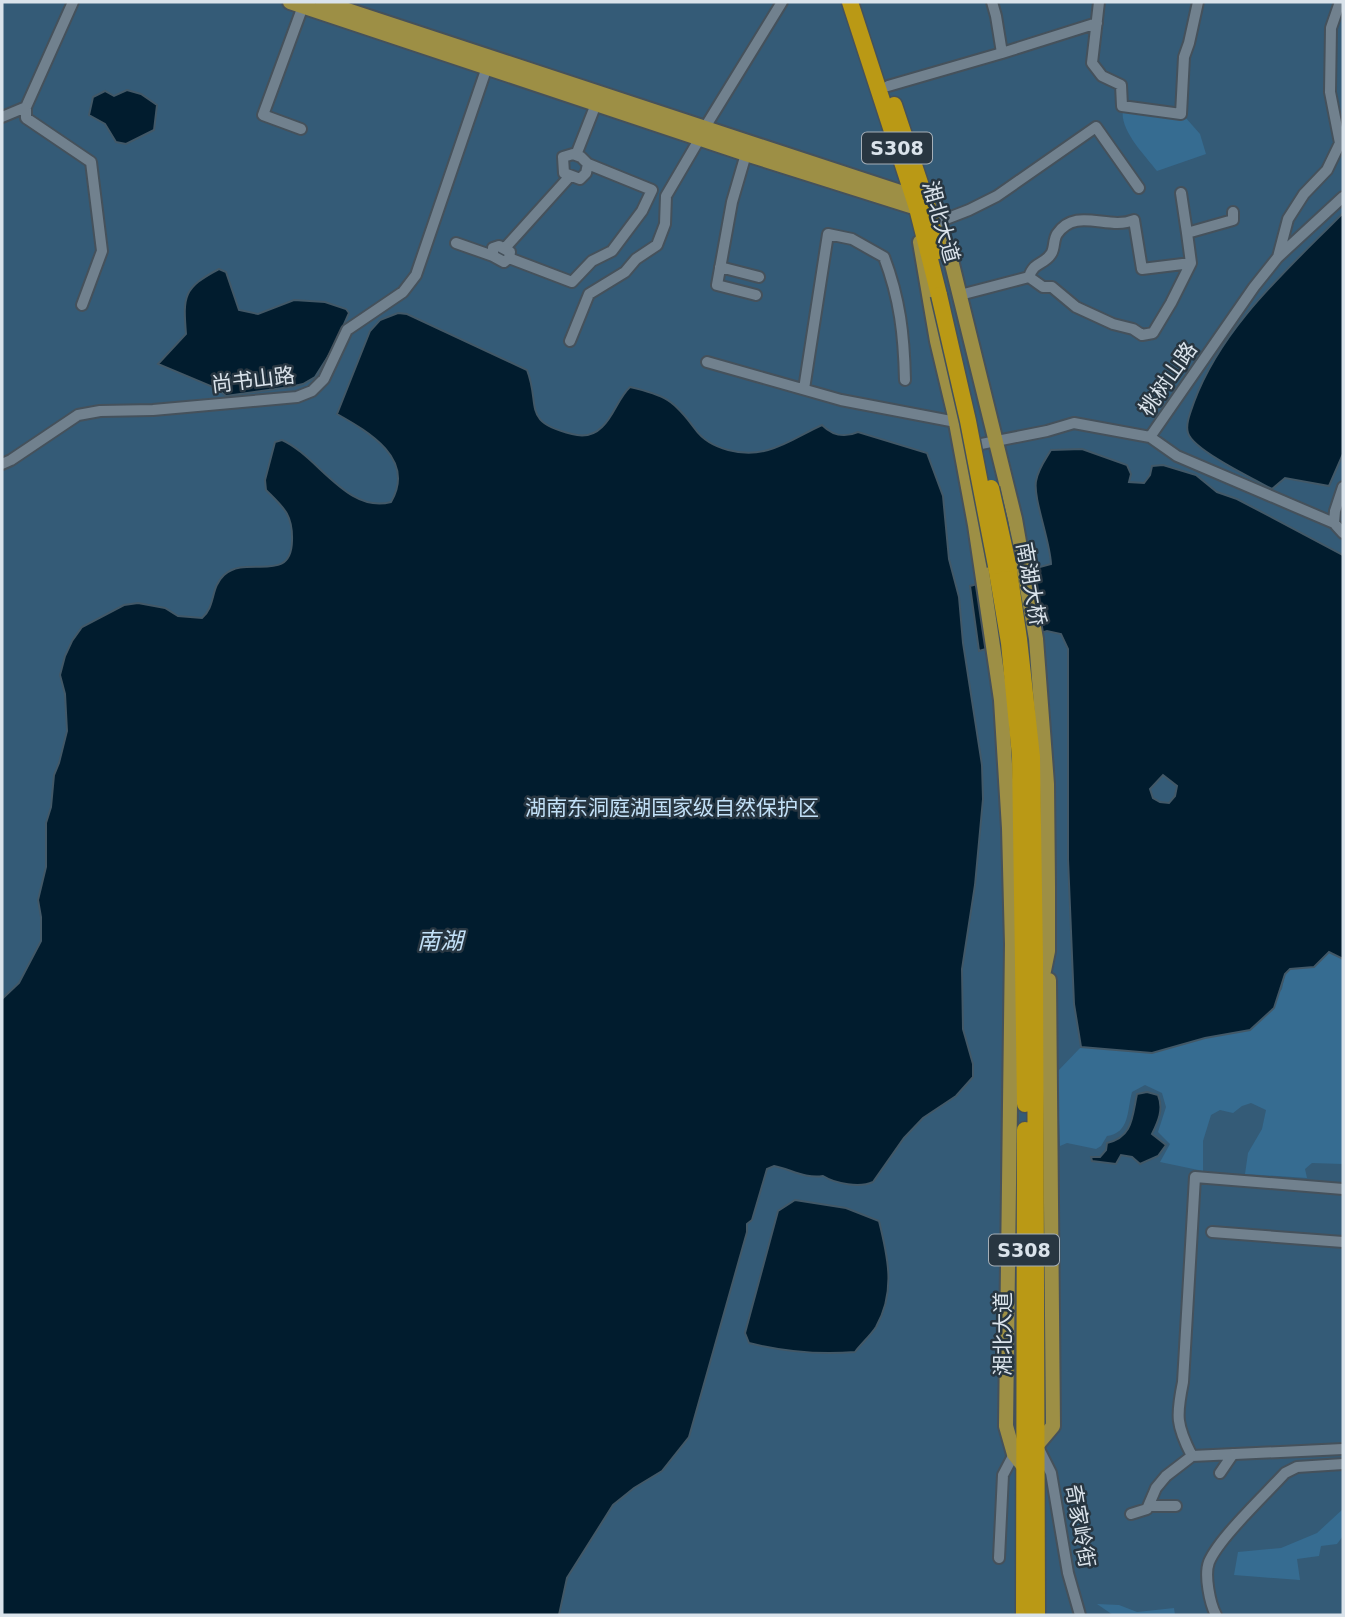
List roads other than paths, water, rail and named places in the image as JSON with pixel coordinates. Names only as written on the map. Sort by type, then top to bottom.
[{"type":"highway","name":"湘北大道","points":[[850,2],[920,201],[933,223],[949,295]]},
{"type":"highway","name":"湘北大道","points":[[860,2],[888,86],[949,295]]},
{"type":"highway","name":"南湖大桥","points":[[949,295],[1008,564],[1020,639],[1032,757],[1029,884]]},
{"type":"highway","name":"湘北大道","points":[[1027,1615],[1038,1445],[1042,1017],[1030,956],[1029,884]]},
{"type":"highway","name":"湘北大道","points":[[1027,1615],[1019,1461],[1024,1430],[1018,997],[1030,956]]},
{"type":"main road","points":[[323,2],[702,134],[746,154],[920,201]]},
{"type":"main road","points":[[297,4],[596,104],[920,201]]},
{"type":"main road","points":[[920,201],[924,273],[975,525],[1029,884],[1030,956],[1041,986],[1042,1017]]},
{"type":"main road","points":[[949,295],[997,440],[1016,519],[1037,652],[1047,784],[1029,884]]},
{"type":"main road","points":[[956,422],[966,429],[976,431],[984,427],[990,414]]},
{"type":"main road","points":[[1019,1461],[1006,1426],[1018,976],[1030,956]]},
{"type":"street","points":[[73,2],[26,107],[26,118],[91,162],[102,251],[82,305]]},
{"type":"street","points":[[570,341],[589,294],[625,272],[636,259],[657,245],[665,224],[666,196],[782,2]]},
{"type":"street","points":[[992,2],[1002,53]]},
{"type":"street","points":[[1099,2],[1092,63],[1102,76],[1121,85],[1122,106],[1181,114],[1184,57],[1199,2]]},
{"type":"street","points":[[1278,257],[1288,219],[1304,194],[1327,170],[1342,139],[1330,92],[1338,73],[1331,29],[1340,2]]},
{"type":"street","points":[[297,4],[263,115],[301,129]]},
{"type":"street","points":[[888,86],[1097,23]]},
{"type":"street","name":"尚书山路","points":[[2,464],[78,415],[100,411],[153,410],[297,397],[312,391],[324,379],[347,330],[403,292],[416,275],[487,67]]},
{"type":"street","points":[[576,155],[596,104]]},
{"type":"street","points":[[2,117],[26,107]]},
{"type":"street","points":[[933,223],[997,196],[1096,127],[1139,188]]},
{"type":"street","points":[[746,154],[732,202],[717,285],[756,295]]},
{"type":"street","points":[[456,243],[493,256],[494,248],[499,246],[507,253],[572,282],[592,261],[612,251],[642,211],[652,190],[588,164],[576,155],[563,157],[564,173],[580,179],[586,173],[588,164]]},
{"type":"street","points":[[507,253],[570,176]]},
{"type":"street","points":[[949,295],[1029,277],[1043,287],[1052,287],[1076,307],[1113,324],[1133,329],[1142,335],[1153,332],[1191,263],[1181,193]]},
{"type":"street","name":"桃树山路","points":[[961,448],[1074,423],[1150,437],[1254,287],[1278,257],[1343,197]]},
{"type":"street","points":[[1187,233],[1227,223],[1233,220],[1233,212]]},
{"type":"street","points":[[1029,277],[1032,269],[1052,254],[1056,235],[1067,224],[1076,220],[1120,223],[1134,220],[1142,269],[1191,263]]},
{"type":"street","points":[[804,389],[828,234],[852,239],[884,257],[892,278],[904,330],[905,380]]},
{"type":"street","points":[[720,267],[759,277]]},
{"type":"street","points":[[707,362],[842,400],[956,422]]},
{"type":"street","points":[[1150,437],[1178,456],[1334,523],[1343,533]]},
{"type":"street","points":[[1334,523],[1343,487]]},
{"type":"street","points":[[1192,1456],[1178,1427],[1195,1177],[1343,1189]]},
{"type":"street","points":[[1212,1232],[1343,1241]]},
{"type":"street","name":"奇家岭街","points":[[1038,1445],[1051,1473],[1068,1573],[1080,1615]]},
{"type":"street","points":[[1131,1514],[1147,1509],[1156,1488],[1166,1476],[1192,1456],[1343,1449]]},
{"type":"street","points":[[1220,1473],[1233,1454]]},
{"type":"street","points":[[999,1558],[1003,1475],[1019,1461]]},
{"type":"street","points":[[1216,1615],[1210,1604],[1208,1564],[1220,1544],[1285,1473],[1297,1467],[1343,1464]]},
{"type":"street","points":[[1149,1506],[1176,1506]]},
{"type":"water","points":[[127,90],[141,94],[157,105],[154,130],[126,144],[116,142],[105,124],[89,115],[93,97],[105,91],[114,96]]},
{"type":"water","points":[[1343,213],[1343,454],[1329,486],[1285,478],[1272,489],[1201,448],[1188,433],[1189,418],[1206,374],[1239,324],[1279,277]]},
{"type":"water","points":[[219,269],[226,272],[239,310],[258,314],[294,300],[325,302],[346,309],[349,313],[334,347],[315,377],[290,387],[226,396],[218,389],[158,364],[186,334],[185,310],[188,294],[198,282]]},
{"type":"water","name":"南湖","points":[[398,313],[407,314],[527,370],[539,418],[545,424],[572,434],[588,435],[599,430],[630,387],[668,400],[681,411],[701,436],[728,450],[749,453],[768,450],[822,425],[839,435],[858,432],[927,453],[943,496],[949,559],[959,597],[963,643],[982,765],[983,799],[975,885],[962,969],[963,1029],[973,1064],[973,1077],[956,1096],[923,1118],[904,1138],[873,1182],[862,1185],[848,1184],[774,1166],[767,1169],[752,1220],[747,1224],[747,1232],[689,1437],[662,1471],[613,1505],[567,1578],[559,1615],[2,1615],[2,999],[19,983],[41,941],[38,900],[46,867],[46,823],[51,807],[54,775],[67,731],[65,694],[60,675],[65,656],[82,627],[124,605],[138,603],[165,608],[178,616],[202,618],[224,575],[233,569],[276,566],[284,562],[290,554],[291,524],[282,506],[266,490],[265,480],[275,442],[282,440],[295,448],[360,500],[391,502],[397,487],[398,473],[393,460],[375,438],[337,414],[370,331],[380,320]]},
{"type":"water","points":[[1082,449],[1127,465],[1131,474],[1129,482],[1144,483],[1152,466],[1163,465],[1196,475],[1217,492],[1237,499],[1343,555],[1343,959],[1329,952],[1314,967],[1290,969],[1285,974],[1274,1008],[1250,1030],[1205,1038],[1152,1053],[1081,1047],[1074,1004],[1068,859],[1068,649],[1061,634],[1047,631],[979,651],[970,586],[1051,564],[1036,481],[1038,472],[1051,450]],"holes":[[[1163,775],[1177,786],[1175,796],[1169,803],[1153,798],[1150,789]]]},
{"type":"water","points":[[1147,1092],[1158,1095],[1160,1100],[1160,1115],[1152,1134],[1166,1145],[1158,1156],[1140,1164],[1132,1157],[1121,1155],[1116,1164],[1092,1161],[1091,1157],[1100,1157],[1106,1150],[1107,1143],[1127,1131],[1137,1094]]},
{"type":"water","points":[[795,1200],[846,1208],[879,1221],[887,1261],[886,1301],[876,1327],[855,1352],[815,1353],[776,1349],[749,1343],[745,1333],[778,1211]]},
{"type":"park label","name":"湖南东洞庭湖国家级自然保护区","points":[[672,808]]}]
